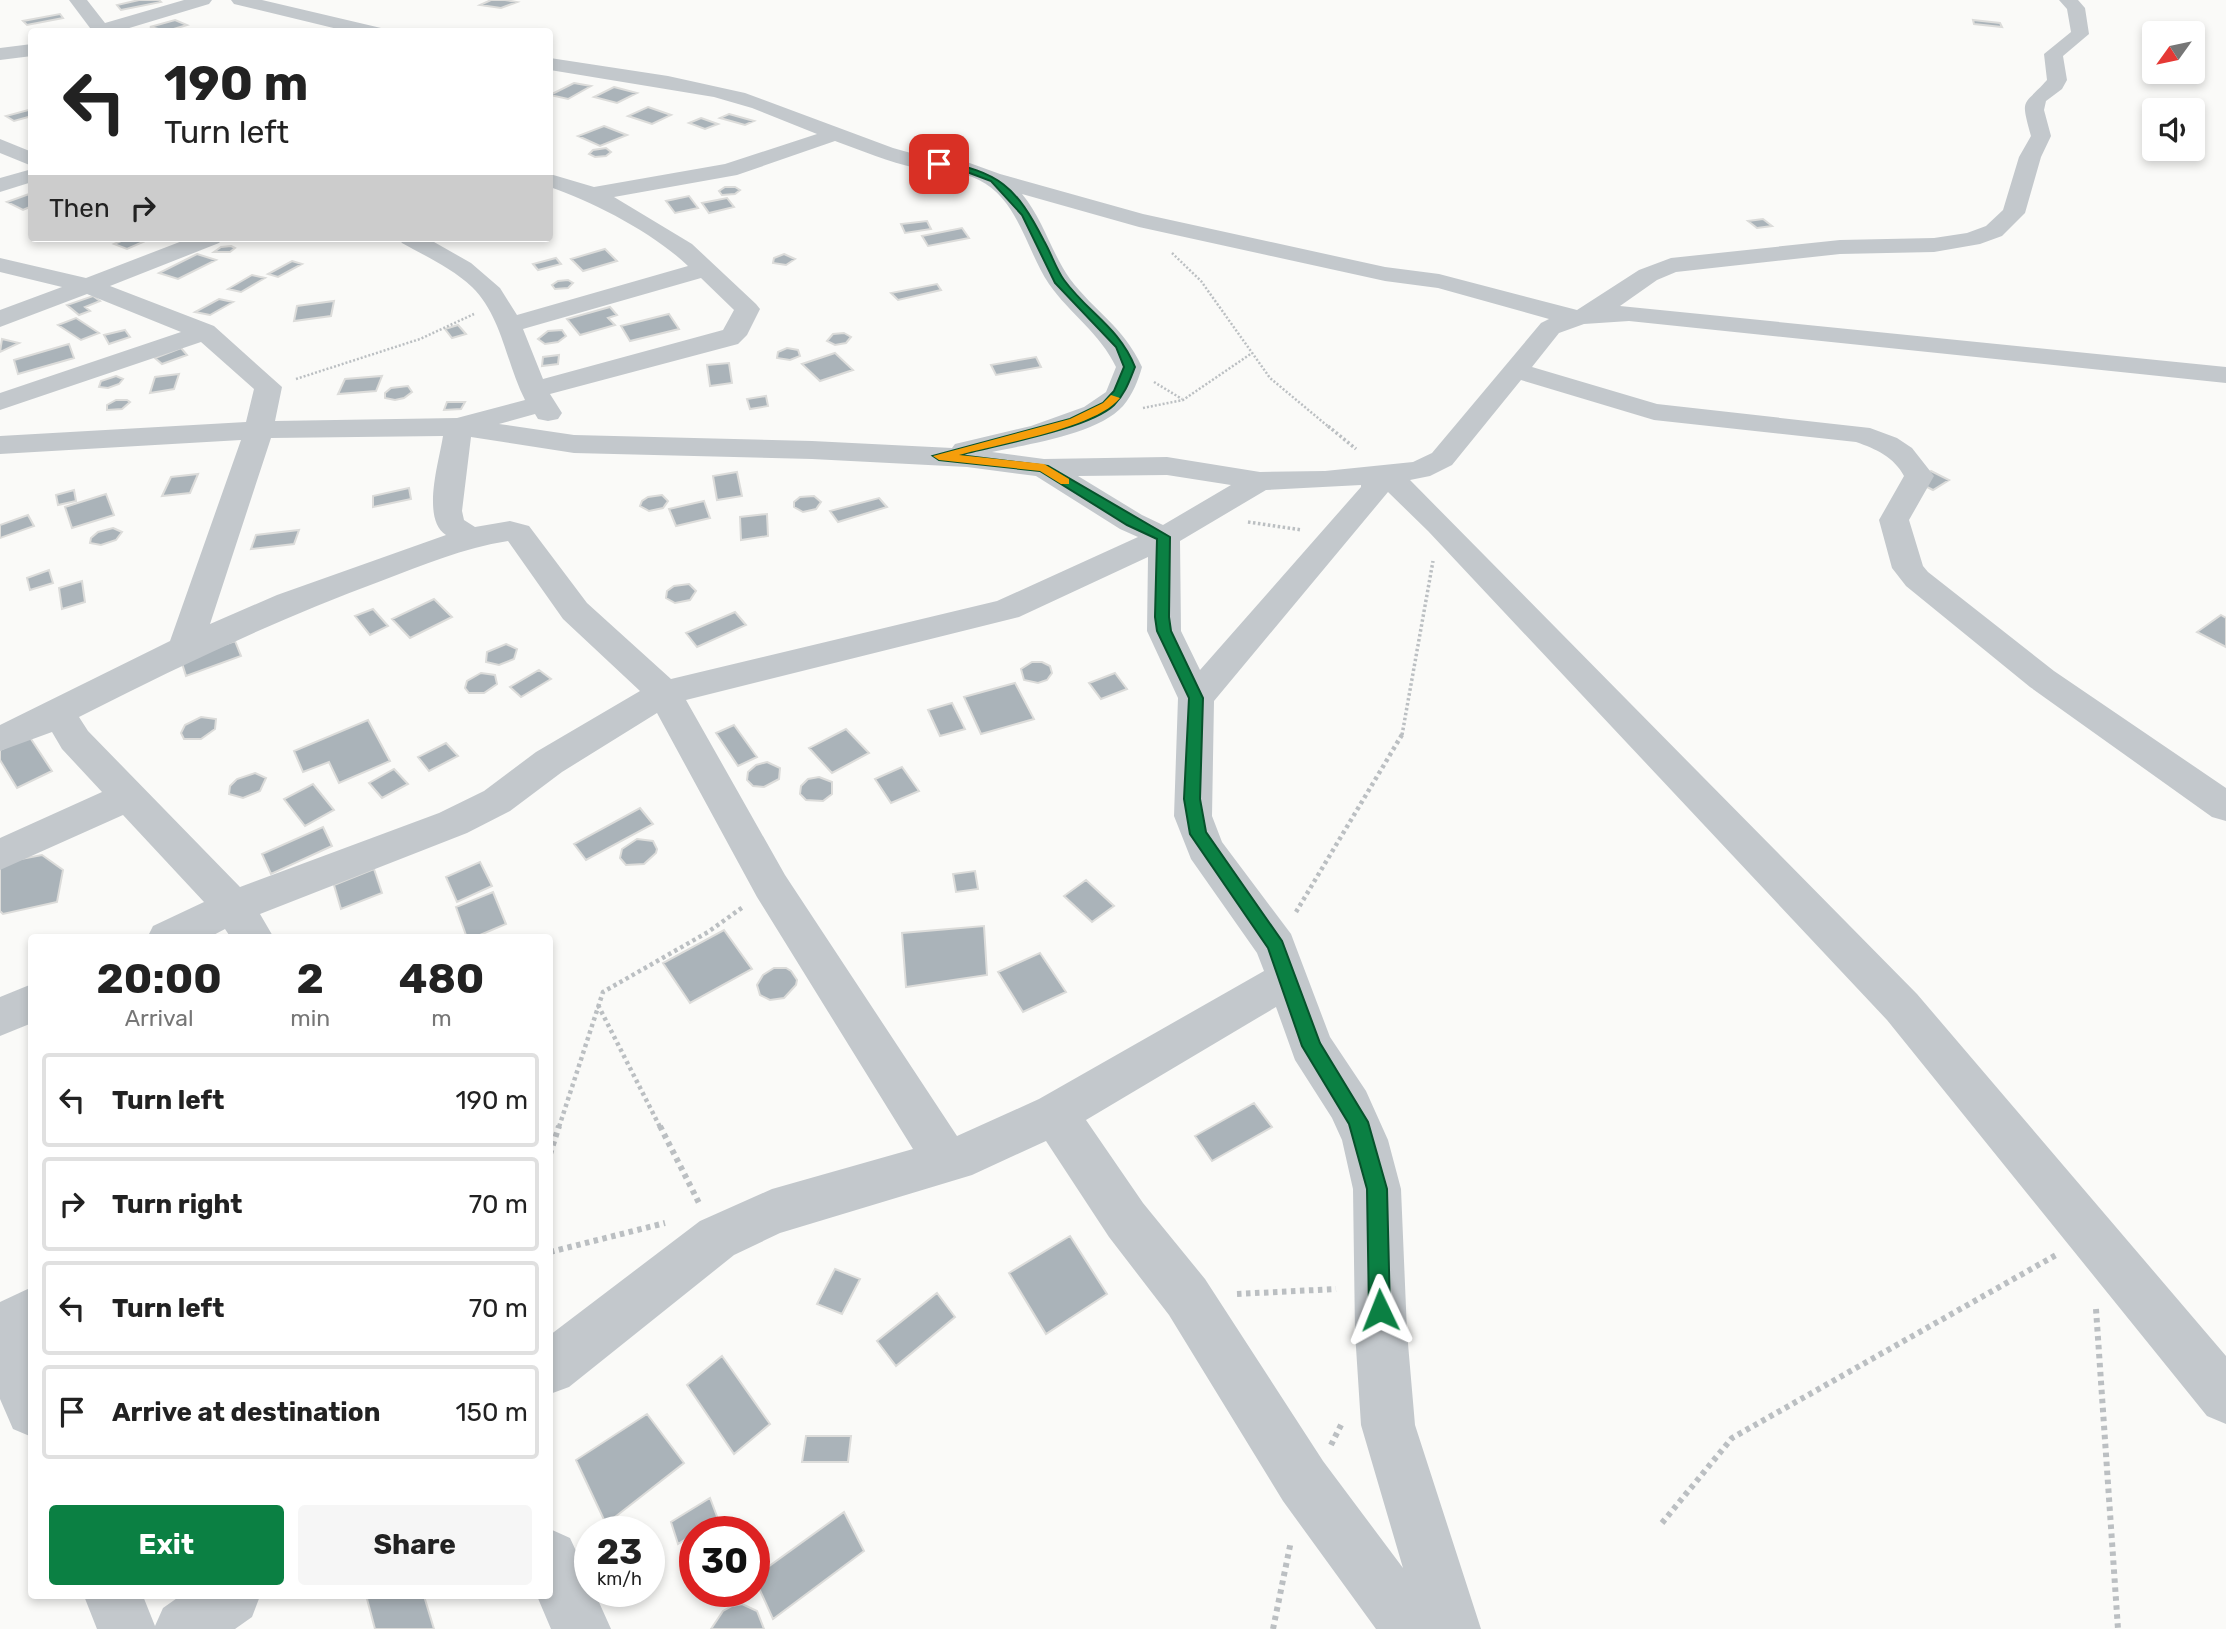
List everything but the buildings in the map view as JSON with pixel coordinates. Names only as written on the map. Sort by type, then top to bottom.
[{"type":"street","points":[[78,0],[96,28]]},
{"type":"street","points":[[108,28],[203,0]]},
{"type":"street","points":[[240,0],[358,28]]},
{"type":"street","points":[[0,402],[129,439],[259,430],[458,427],[574,444],[939,456],[1044,468],[1167,466],[1260,481],[1381,475],[1420,470],[1442,459],[1550,328],[1582,316],[1648,275],[1671,265],[1840,247],[1948,244],[1994,231],[2014,214],[2030,157],[2041,136],[2034,110],[2038,99],[2055,85],[2057,80],[2053,54],[2080,34],[2076,8],[2068,0]]},
{"type":"street","points":[[0,54],[28,50]]},
{"type":"street","points":[[553,64],[656,79],[725,94],[911,160],[960,167],[1139,220],[1385,274],[1439,281],[1582,316],[1642,314],[2226,375]]},
{"type":"street","points":[[593,194],[729,170],[836,134]]},
{"type":"street","points":[[0,145],[28,158]]},
{"type":"street","points":[[0,186],[28,176]]},
{"type":"street","points":[[939,456],[1074,421],[1107,405],[1119,392],[1129,367],[1121,346],[1059,281],[1026,214],[995,179]]},
{"type":"street","points":[[458,427],[537,397],[734,335],[747,309],[684,249],[593,194],[553,181]]},
{"type":"street","points":[[0,319],[200,242]]},
{"type":"street","points":[[417,242],[478,279],[503,316],[537,397],[574,444]]},
{"type":"street","points":[[0,265],[86,285],[205,332],[268,387],[259,430],[185,648]]},
{"type":"street","points":[[503,316],[706,269]]},
{"type":"street","points":[[0,445],[45,415],[205,332]]},
{"type":"street","points":[[1515,370],[1654,412],[1860,435],[1898,450],[1905,455],[1919,476],[1917,484],[1895,512],[1894,520],[1908,568],[1917,579],[2042,679],[2226,807]]},
{"type":"street","points":[[458,427],[447,511],[450,524],[470,537]]},
{"type":"street","points":[[1044,468],[1164,537]]},
{"type":"street","points":[[1381,475],[1439,524],[1902,1007],[2226,1397]]},
{"type":"street","points":[[1196,698],[1338,535],[1376,488],[1381,475]]},
{"type":"street","points":[[186,934],[243,922],[497,801],[549,762],[664,693],[1007,609],[1164,537],[1260,481]]},
{"type":"street","points":[[1097,500],[1100,565]]},
{"type":"street","points":[[0,738],[27,729],[185,648],[289,603],[470,537],[510,531],[518,533],[575,611],[664,693],[771,887],[947,1161]]},
{"type":"street","points":[[1164,537],[1164,631],[1196,698],[1192,799],[1198,834],[1281,962],[1311,1046],[1350,1106],[1365,1140],[1377,1189],[1379,1287],[1388,1425],[1414,1626]]},
{"type":"street","points":[[58,712],[75,740],[243,922]]},
{"type":"street","points":[[0,855],[129,796]]},
{"type":"street","points":[[553,1366],[717,1238],[772,1212],[972,1153],[1055,1114],[1281,962]]},
{"type":"street","points":[[0,1017],[28,1004]]},
{"type":"street","points":[[1055,1114],[1126,1220],[1187,1297],[1303,1481],[1414,1626]]},
{"type":"street","points":[[0,1331],[28,1314]]},
{"type":"street","points":[[0,1338],[28,1401]]},
{"type":"street","points":[[553,1566],[581,1629]]},
{"type":"street","points":[[114,1599],[127,1629]]},
{"type":"street","points":[[184,1629],[227,1599]]},
{"type":"path","points":[[1139,220],[1202,281],[1270,379],[1381,475]]},
{"type":"path","points":[[268,387],[373,357],[423,337],[459,318],[503,316]]},
{"type":"path","points":[[1142,408],[1183,400],[1252,353]]},
{"type":"path","points":[[1202,515],[1338,535]]},
{"type":"path","points":[[1281,962],[1405,730],[1439,524]]},
{"type":"path","points":[[553,1145],[603,992],[708,932],[771,887]]},
{"type":"path","points":[[598,1004],[717,1238]]},
{"type":"path","points":[[553,1251],[670,1221]]},
{"type":"path","points":[[1662,1522],[1732,1438],[2091,1235]]},
{"type":"path","points":[[1187,1297],[1379,1287]]},
{"type":"path","points":[[2096,1303],[2118,1629]]},
{"type":"slow traffic","points":[[1065,481],[1044,468],[939,456],[1074,421],[1107,405],[1115,398]]},
{"type":"route","points":[[939,164],[969,169],[995,179],[1026,214],[1059,281],[1110,332],[1121,346],[1129,367],[1119,392],[1107,405],[1074,421],[939,456],[1044,468],[1132,522],[1164,537],[1164,631],[1196,698],[1192,799],[1198,834],[1205,848],[1276,946],[1311,1046],[1350,1106],[1365,1140],[1377,1189],[1380,1310]]}]
